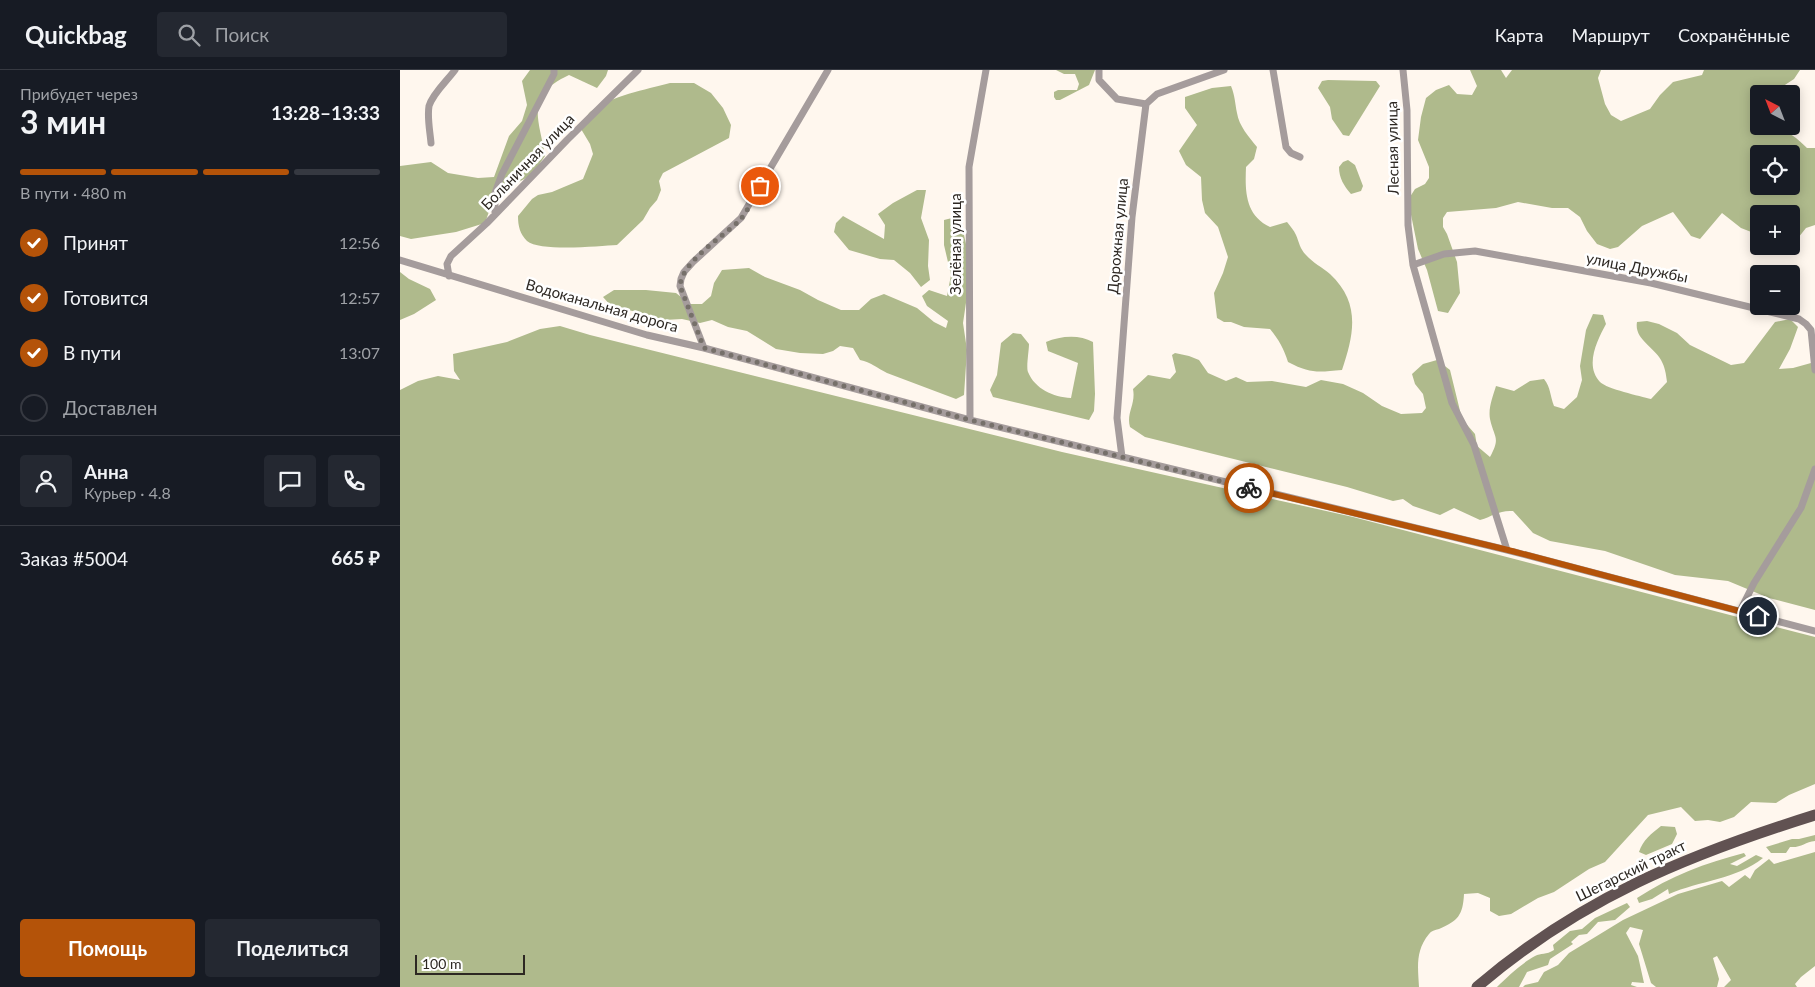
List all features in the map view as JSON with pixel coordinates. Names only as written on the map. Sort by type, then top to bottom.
[{"type":"main road","name":"Шегарский тракт","points":[[1477,987],[1516,955],[1556,927],[1619,891],[1661,870],[1708,850],[1815,815]]},
{"type":"street","points":[[430,143],[428,116],[430,105],[436,93],[455,70]]},
{"type":"street","points":[[495,214],[495,193],[502,174],[554,74],[554,70]]},
{"type":"street","name":"Больничная улица","points":[[449,276],[448,259],[638,70]]},
{"type":"street","points":[[704,348],[680,286],[681,279],[693,262],[741,218],[828,70]]},
{"type":"street","name":"Зелёная улица","points":[[970,420],[969,167],[986,70]]},
{"type":"street","points":[[1099,70],[1099,80],[1118,99],[1146,104],[1157,94],[1224,70]]},
{"type":"street","points":[[1273,70],[1286,147],[1291,153],[1300,157]]},
{"type":"street","name":"Лесная улица","points":[[1403,70],[1407,110],[1408,224],[1413,265],[1452,403],[1474,445],[1508,550]]},
{"type":"street","name":"Дорожная улица","points":[[1122,457],[1117,418],[1132,217],[1146,104]]},
{"type":"street","name":"улица Дружбы","points":[[1413,265],[1444,254],[1475,251],[1651,283],[1799,319],[1811,330]]},
{"type":"street","name":"Водоканальная дорога","points":[[400,260],[646,335],[704,348],[970,420],[1508,550],[1815,631]]},
{"type":"street","points":[[1815,323],[1811,330],[1815,370]]},
{"type":"street","points":[[1740,610],[1754,583],[1801,508],[1815,469]]},
{"type":"green space","points":[[530,70],[608,70],[597,88],[569,75],[545,91],[540,100],[538,119],[545,156],[532,175],[507,188],[492,203],[485,223],[456,232],[411,239],[400,236],[400,166],[431,162],[448,173],[478,178],[494,177],[509,136],[522,121],[527,105],[522,81]]},
{"type":"green space","points":[[1056,70],[1095,70],[1089,85],[1060,100],[1056,100],[1054,92],[1058,90],[1077,90],[1079,84],[1075,74],[1064,74]]},
{"type":"green space","points":[[1470,70],[1501,70],[1506,78],[1512,70],[1601,70],[1598,78],[1605,104],[1611,115],[1621,121],[1650,109],[1673,82],[1702,75],[1704,70],[1800,70],[1794,79],[1785,85],[1750,85],[1750,135],[1792,135],[1807,148],[1815,148],[1815,225],[1806,228],[1800,236],[1800,205],[1750,205],[1750,232],[1741,228],[1722,213],[1700,239],[1691,236],[1673,212],[1642,226],[1618,247],[1610,249],[1597,244],[1587,231],[1580,217],[1568,208],[1552,208],[1518,202],[1496,208],[1447,212],[1443,218],[1443,227],[1457,262],[1460,293],[1448,313],[1438,311],[1427,270],[1418,249],[1408,200],[1415,189],[1425,184],[1429,178],[1429,167],[1418,140],[1421,117],[1426,98],[1436,90],[1449,85],[1457,94],[1472,95],[1477,86]]},
{"type":"green space","points":[[1322,81],[1376,81],[1380,86],[1349,136],[1343,135],[1332,119],[1330,107],[1318,88]]},
{"type":"green space","points":[[670,83],[694,83],[711,93],[723,108],[731,125],[729,138],[663,173],[659,181],[661,190],[657,200],[643,220],[617,245],[557,247],[534,244],[527,241],[520,230],[518,216],[532,199],[538,195],[552,192],[583,179],[593,154],[590,144],[581,129],[590,112],[618,97]]},
{"type":"green space","points":[[1231,86],[1240,122],[1257,147],[1254,159],[1246,167],[1248,202],[1251,209],[1262,222],[1270,227],[1287,222],[1295,233],[1304,253],[1330,274],[1347,296],[1351,308],[1352,331],[1342,370],[1315,371],[1303,369],[1288,362],[1281,345],[1270,329],[1244,327],[1231,322],[1224,322],[1217,318],[1214,293],[1228,257],[1218,227],[1205,213],[1202,200],[1201,177],[1186,165],[1179,151],[1197,125],[1185,108],[1185,97],[1212,88]]},
{"type":"green space","points":[[1348,160],[1355,165],[1363,186],[1361,191],[1351,194],[1342,182],[1339,171],[1339,167],[1343,162]]},
{"type":"green space","points":[[917,190],[926,190],[921,218],[929,240],[928,266],[930,280],[921,287],[910,273],[894,260],[880,259],[849,250],[834,232],[836,223],[843,216],[884,239],[885,225],[878,214],[893,203]]},
{"type":"green space","points":[[956,217],[962,226],[966,244],[967,296],[963,323],[967,350],[964,395],[956,399],[887,373],[860,360],[853,348],[840,346],[833,351],[823,354],[776,349],[747,331],[728,327],[712,320],[700,323],[682,319],[664,320],[612,307],[603,297],[614,290],[646,290],[676,293],[690,304],[702,304],[711,296],[714,283],[722,270],[749,268],[765,277],[800,290],[841,310],[859,310],[871,299],[884,294],[917,308],[934,322],[946,328],[948,321],[927,306],[922,296],[929,290],[947,296],[951,275],[944,245],[944,220]]},
{"type":"green space","points":[[400,272],[409,279],[430,289],[436,300],[414,314],[400,320]]},
{"type":"green space","points":[[1593,314],[1603,315],[1606,324],[1594,352],[1593,368],[1595,375],[1604,385],[1651,399],[1667,382],[1666,373],[1658,355],[1638,333],[1637,322],[1647,321],[1659,324],[1677,333],[1690,345],[1731,365],[1744,363],[1775,322],[1790,319],[1798,327],[1790,349],[1779,369],[1815,363],[1815,610],[1769,598],[1728,581],[1675,575],[1605,551],[1550,541],[1533,533],[1513,511],[1500,512],[1480,520],[1454,508],[1440,515],[1413,506],[1403,499],[1393,501],[1347,487],[1145,437],[1130,427],[1129,417],[1134,394],[1133,389],[1148,375],[1170,379],[1176,372],[1172,355],[1175,353],[1199,360],[1208,373],[1226,381],[1236,377],[1247,382],[1272,381],[1306,387],[1321,380],[1343,384],[1363,393],[1382,406],[1401,414],[1422,413],[1426,408],[1423,394],[1415,384],[1412,374],[1423,364],[1437,360],[1450,370],[1462,419],[1475,434],[1477,446],[1490,457],[1496,441],[1490,411],[1496,386],[1514,391],[1530,381],[1544,379],[1554,406],[1564,409],[1577,397],[1582,380],[1580,366],[1586,330]]},
{"type":"green space","points":[[560,326],[1062,452],[1353,517],[1815,637],[1815,784],[1776,803],[1751,802],[1734,817],[1720,822],[1708,820],[1695,821],[1681,807],[1648,815],[1605,862],[1589,869],[1554,892],[1538,898],[1511,914],[1499,916],[1490,911],[1490,898],[1478,893],[1464,894],[1461,912],[1455,920],[1431,932],[1421,947],[1418,960],[1419,987],[400,987],[400,390],[418,381],[438,376],[460,380],[454,371],[453,354],[507,342],[540,329]]},
{"type":"green space","points":[[1013,333],[1021,334],[1029,344],[1027,370],[1035,383],[1051,394],[1071,398],[1078,363],[1048,351],[1046,342],[1057,338],[1070,337],[1088,339],[1093,342],[1095,394],[1094,411],[1089,420],[993,397],[990,390],[997,375],[1001,343]]},
{"type":"green space","points":[[1661,826],[1675,827],[1677,834],[1672,844],[1646,855],[1639,852],[1645,841]]},
{"type":"green space","points":[[1815,835],[1815,841],[1797,847],[1790,847],[1786,853],[1771,853],[1766,847],[1792,839]]},
{"type":"green space","points":[[1815,852],[1815,966],[1795,984],[1797,987],[1724,987],[1731,980],[1717,956],[1713,958],[1719,979],[1717,987],[1656,987],[1651,983],[1639,944],[1643,930],[1630,927],[1626,933],[1638,956],[1644,983],[1632,982],[1631,985],[1637,987],[1523,987],[1538,982],[1544,972],[1558,965],[1569,953],[1623,920],[1678,894],[1722,881],[1729,887],[1745,875],[1750,879],[1755,870],[1769,859],[1774,864]]},
{"type":"green space","points":[[1744,853],[1746,856],[1730,864],[1737,866],[1756,855],[1763,858],[1742,871],[1669,894],[1668,889],[1652,899],[1639,903],[1637,898],[1676,877],[1716,861]]},
{"type":"green space","points":[[1627,903],[1630,907],[1615,920],[1598,922],[1587,934],[1579,935],[1571,942],[1573,944],[1550,959],[1548,965],[1527,972],[1519,987],[1497,987],[1530,959],[1554,950],[1553,945],[1570,931],[1582,929],[1595,918]]},
{"type":"way so far","points":[[760,186],[741,218],[693,262],[684,272],[681,279],[680,286],[704,348],[970,420],[1249,488]]},
{"type":"route","points":[[1249,488],[1508,550],[1758,616]]}]
